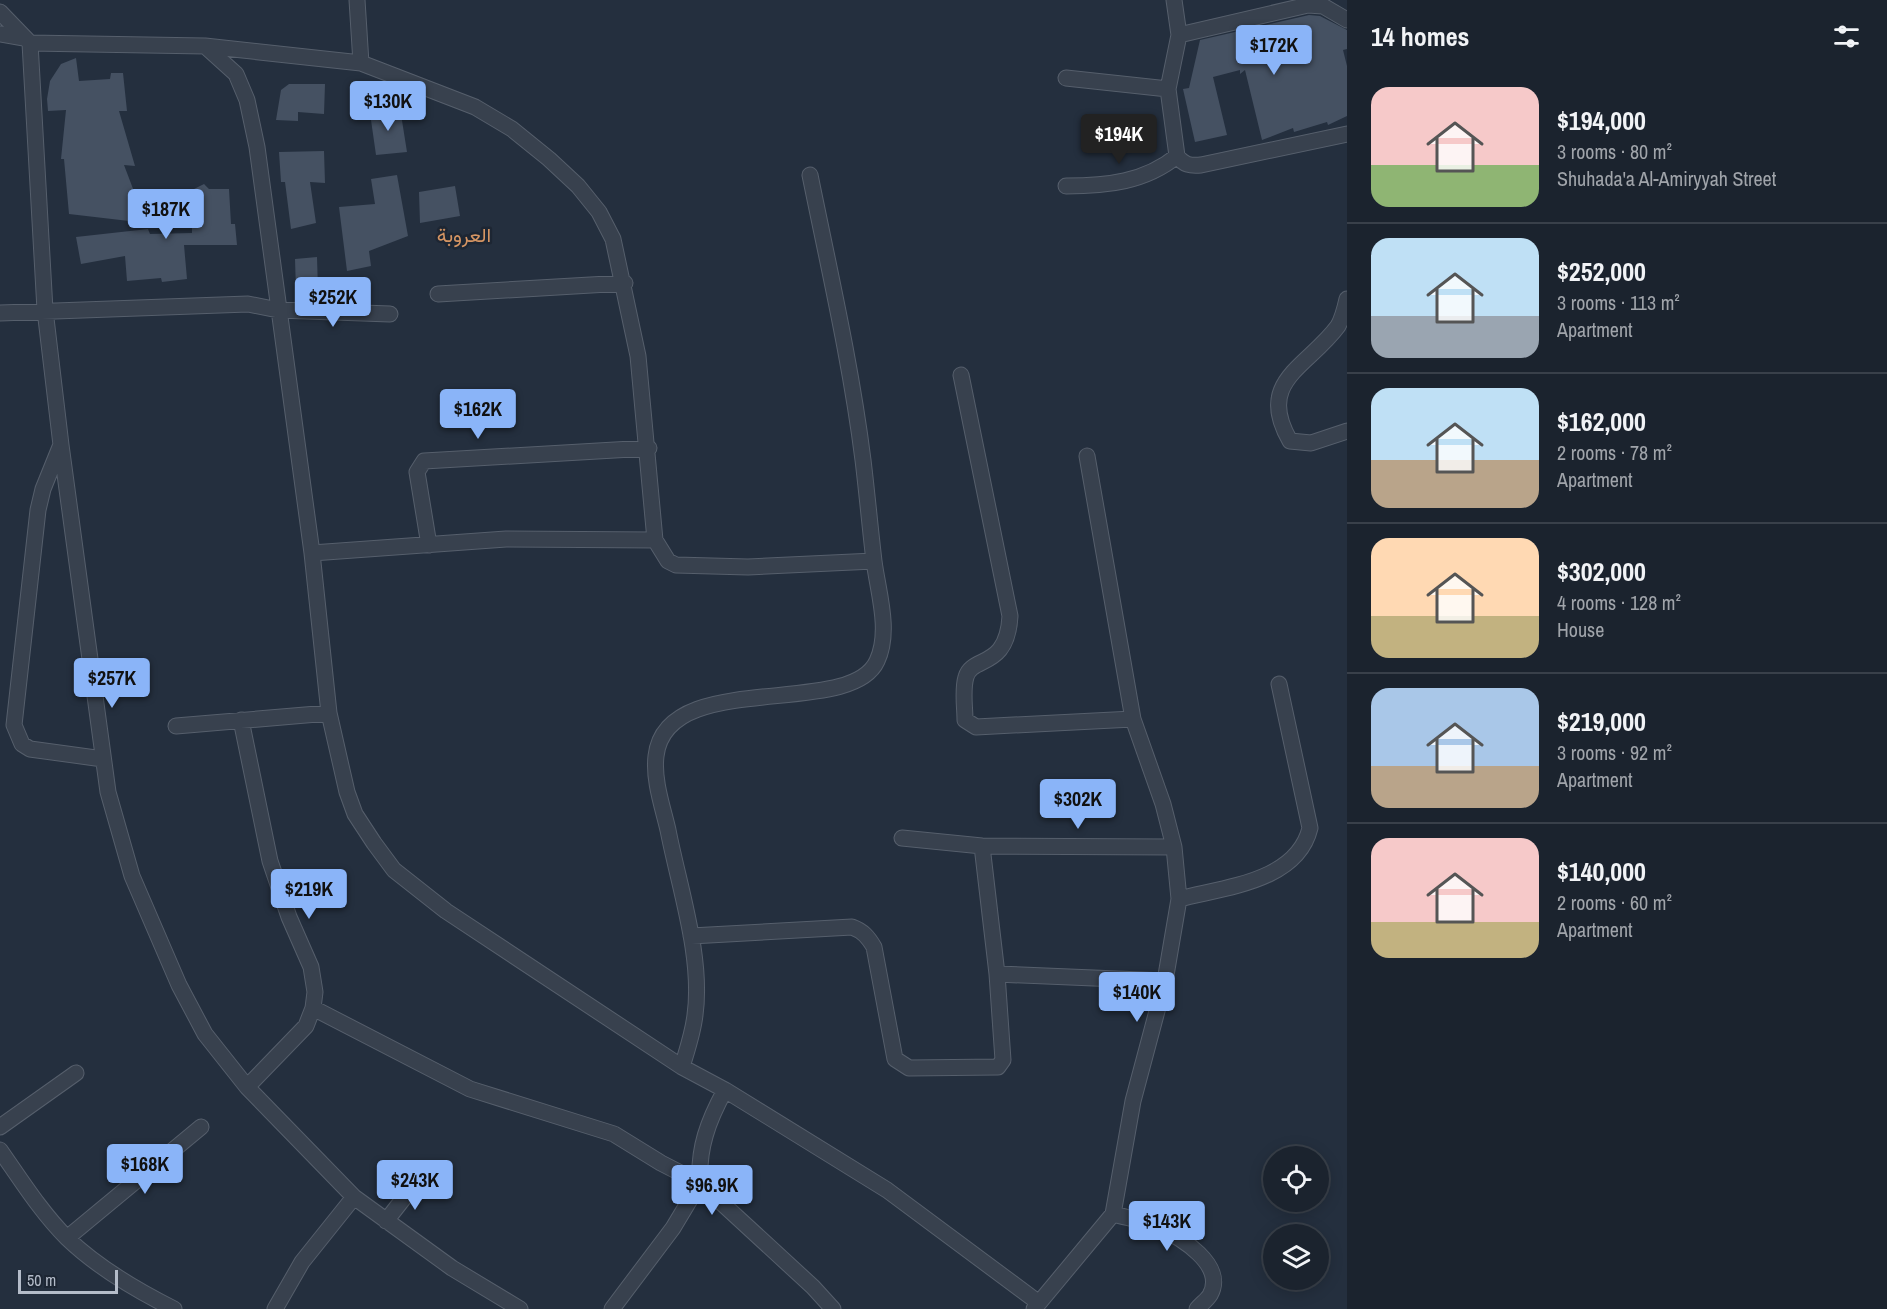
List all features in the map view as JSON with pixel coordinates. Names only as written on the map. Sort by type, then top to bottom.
[{"type":"street","points":[[357,0],[361,63]]},
{"type":"street","points":[[1174,0],[1179,36],[1168,89],[1177,156],[1182,163],[1192,166],[1201,165],[1347,134]]},
{"type":"street","points":[[1179,36],[1308,4],[1323,6],[1347,20]]},
{"type":"street","points":[[0,12],[27,40],[45,310],[103,759],[119,837],[151,924],[205,1034],[247,1087],[354,1197],[452,1268],[520,1309]]},
{"type":"street","points":[[0,34],[27,40],[205,46],[361,63],[419,83],[475,107],[512,129],[578,186],[599,212],[613,239],[625,283],[638,356],[649,448],[655,540],[668,561],[676,565],[748,567],[874,561]]},
{"type":"street","points":[[205,46],[236,74],[247,100],[257,147],[312,553],[328,712],[347,792],[355,814],[394,870],[446,911],[682,1067],[725,1090],[887,1190],[1036,1306],[1113,1214],[1133,1101],[1165,981],[1179,899],[1174,847],[1164,804],[1133,719],[1088,456]]},
{"type":"street","points":[[1066,78],[1168,89]]},
{"type":"street","points":[[1066,186],[1131,180],[1152,174],[1177,156]]},
{"type":"street","points":[[682,1067],[695,1016],[697,993],[691,936],[658,785],[656,757],[662,738],[674,722],[688,713],[755,697],[853,683],[867,674],[877,663],[884,630],[863,458],[810,175]]},
{"type":"street","points":[[438,294],[625,283]]},
{"type":"street","points":[[1347,300],[1339,324],[1282,385],[1279,403],[1281,424],[1290,441],[1311,443],[1347,431]]},
{"type":"street","points":[[0,313],[248,304],[278,310],[390,314]]},
{"type":"street","points":[[961,375],[1010,616],[1005,643],[997,655],[972,669],[966,676],[964,720],[976,727],[1133,719]]},
{"type":"street","points":[[61,445],[43,489],[38,510],[14,725],[22,744],[30,748],[103,759]]},
{"type":"street","points":[[429,545],[417,472],[424,461],[649,448]]},
{"type":"street","points":[[312,553],[506,539],[655,540]]},
{"type":"street","points":[[1179,899],[1253,880],[1274,871],[1293,860],[1306,844],[1310,828],[1279,684]]},
{"type":"street","points":[[176,726],[328,712]]},
{"type":"street","points":[[241,720],[270,861],[315,980],[313,1008],[302,1031],[247,1087]]},
{"type":"street","points":[[902,838],[982,846],[1174,847]]},
{"type":"street","points":[[691,936],[852,927],[859,929],[867,935],[874,947],[895,1059],[909,1068],[993,1068],[1001,1064],[997,974],[982,846]]},
{"type":"street","points":[[997,974],[1165,981]]},
{"type":"street","points":[[313,1008],[470,1089],[614,1134],[661,1163],[700,1183],[813,1287],[833,1309]]},
{"type":"street","points":[[0,1128],[76,1073]]},
{"type":"street","points":[[612,1309],[673,1228],[700,1183],[701,1146],[710,1117],[725,1090]]},
{"type":"street","points":[[67,1238],[201,1127]]},
{"type":"street","points":[[0,1150],[67,1238],[119,1279],[174,1309]]},
{"type":"street","points":[[386,1221],[418,1180]]},
{"type":"street","points":[[275,1309],[302,1262],[354,1197]]},
{"type":"street","points":[[1113,1214],[1157,1226],[1203,1257],[1214,1276],[1211,1293],[1197,1309]]},
{"type":"building","points":[[1309,15],[1320,16],[1347,30],[1347,49],[1343,50],[1347,66],[1347,116],[1328,125],[1327,122],[1294,132],[1293,128],[1262,140],[1245,70],[1240,74],[1240,70],[1213,77],[1227,135],[1195,142],[1183,89],[1189,88],[1200,40]]},
{"type":"building","points":[[76,58],[79,81],[110,79],[111,73],[123,73],[127,111],[119,111],[135,166],[124,165],[146,223],[69,214],[64,159],[61,159],[66,110],[48,111],[47,99],[50,81],[61,64]]},
{"type":"building","points":[[289,84],[325,84],[324,114],[298,112],[298,121],[276,120],[281,90]]},
{"type":"building","points":[[400,108],[407,152],[376,155],[370,113]]},
{"type":"building","points":[[324,151],[325,183],[310,182],[316,223],[291,229],[285,182],[281,182],[279,152]]},
{"type":"building","points":[[397,175],[408,236],[369,251],[371,266],[347,271],[339,207],[375,204],[371,179]]},
{"type":"building","points":[[204,184],[209,189],[229,189],[231,224],[235,224],[237,245],[184,245],[187,279],[162,282],[161,278],[127,281],[125,256],[81,264],[76,237],[148,229],[150,234],[192,233],[192,216],[186,211],[194,203],[186,193]]},
{"type":"building","points":[[455,186],[460,216],[420,223],[419,192]]},
{"type":"building","points":[[317,257],[318,290],[296,291],[295,259]]},
{"type":"district","name":"العروبة","points":[[464,234]]}]
